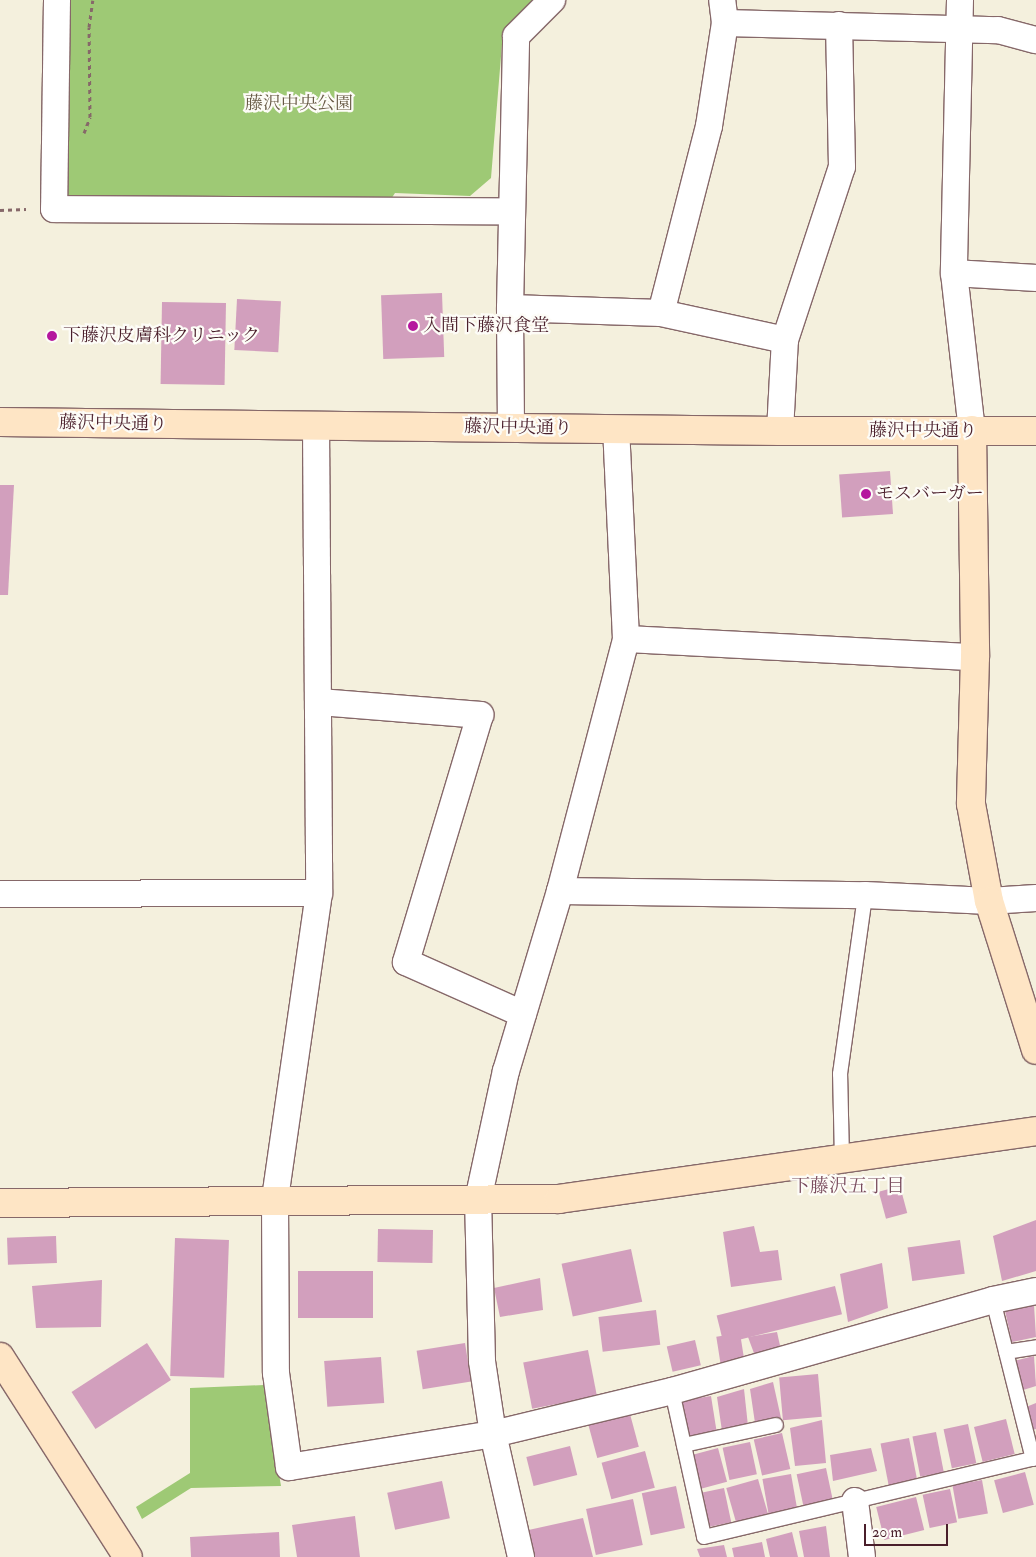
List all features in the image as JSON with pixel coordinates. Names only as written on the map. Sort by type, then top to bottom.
[{"type":"street","points":[[57,0],[54,209],[511,211]]},
{"type":"street","points":[[511,427],[511,211],[516,36],[552,0]]},
{"type":"street","points":[[960,0],[954,272],[972,430],[976,657],[971,804],[989,901],[1036,1050]]},
{"type":"street","points":[[661,313],[709,126],[724,11],[839,26],[998,30],[1036,40]]},
{"type":"street","points":[[780,432],[785,340],[842,167],[839,26]]},
{"type":"street","points":[[954,272],[1036,278]]},
{"type":"street","points":[[510,308],[661,313],[785,340]]},
{"type":"street","name":"藤沢中央通り","points":[[0,422],[511,427],[780,432],[1036,431]]},
{"type":"street","points":[[316,426],[320,702],[319,893],[275,1200],[276,1373],[289,1467],[493,1434],[672,1391],[993,1300],[1036,1291]]},
{"type":"street","points":[[521,1557],[493,1434],[482,1360],[478,1200],[506,1071],[560,891],[626,640],[616,430]]},
{"type":"street","points":[[626,640],[976,657]]},
{"type":"street","points":[[320,702],[480,715],[406,962],[523,1014]]},
{"type":"street","points":[[560,891],[865,895],[989,901],[1036,898]]},
{"type":"street","points":[[0,894],[319,893]]},
{"type":"street","points":[[0,1203],[559,1199],[1036,1131]]},
{"type":"street","points":[[0,1357],[128,1557]]},
{"type":"street","points":[[855,1501],[862,1557]]},
{"type":"lane","points":[[842,1159],[840,1074],[865,895]]},
{"type":"lane","points":[[672,1391],[704,1537],[1034,1458],[993,1300]]},
{"type":"lane","points":[[1006,1352],[1036,1347]]},
{"type":"lane","points":[[684,1445],[776,1425]]},
{"type":"green space","name":"藤沢中央公園","points":[[71,0],[537,0],[503,32],[491,178],[470,196],[395,193],[385,208],[69,203],[60,172]]},
{"type":"green space","points":[[264,1385],[281,1486],[191,1488],[142,1519],[136,1507],[190,1473],[190,1388]]},
{"type":"building","name":"入間下藤沢食堂","points":[[442,293],[444,357],[383,359],[381,295]]},
{"type":"building","points":[[237,299],[281,301],[278,352],[234,350]]},
{"type":"building","points":[[162,302],[226,303],[225,385],[161,384]]},
{"type":"building","name":"モスバーガー","points":[[890,471],[893,514],[842,517],[839,475]]},
{"type":"building","points":[[0,485],[14,485],[8,595],[0,595]]},
{"type":"building","points":[[900,1186],[907,1213],[886,1219],[879,1192]]},
{"type":"building","points":[[1036,1220],[1036,1271],[1002,1281],[993,1236]]},
{"type":"building","points":[[754,1226],[760,1252],[778,1250],[782,1280],[731,1287],[723,1232]]},
{"type":"building","points":[[378,1229],[433,1230],[432,1263],[377,1262]]},
{"type":"building","points":[[56,1236],[57,1263],[8,1265],[7,1238]]},
{"type":"building","points":[[175,1238],[229,1240],[224,1378],[170,1376]]},
{"type":"building","points":[[960,1240],[965,1274],[912,1281],[908,1247]]},
{"type":"building","points":[[631,1249],[642,1302],[573,1317],[562,1264]]},
{"type":"building","points":[[882,1263],[888,1308],[848,1322],[840,1274]]},
{"type":"building","points":[[298,1271],[373,1271],[373,1318],[298,1318]]},
{"type":"building","points":[[540,1278],[543,1310],[500,1317],[494,1288]]},
{"type":"building","points":[[102,1280],[101,1327],[36,1328],[32,1286]]},
{"type":"building","points":[[835,1286],[842,1314],[724,1344],[717,1316]]},
{"type":"building","points":[[1034,1305],[1036,1337],[1012,1342],[1005,1311]]},
{"type":"building","points":[[656,1310],[660,1345],[603,1352],[598,1317]]},
{"type":"building","points":[[777,1332],[781,1350],[755,1356],[748,1337]]},
{"type":"building","points":[[740,1333],[744,1359],[720,1362],[716,1337]]},
{"type":"building","points":[[695,1340],[701,1365],[673,1372],[667,1347]]},
{"type":"building","points":[[147,1343],[171,1380],[95,1429],[72,1392]]},
{"type":"building","points":[[465,1343],[471,1382],[423,1389],[417,1351]]},
{"type":"building","points":[[588,1350],[597,1396],[532,1409],[523,1363]]},
{"type":"building","points":[[1034,1356],[1036,1386],[1020,1391],[1014,1361]]},
{"type":"building","points":[[381,1357],[384,1403],[327,1407],[324,1361]]},
{"type":"building","points":[[818,1374],[822,1417],[783,1420],[779,1377]]},
{"type":"building","points":[[773,1382],[781,1418],[755,1423],[750,1389]]},
{"type":"building","points":[[744,1389],[748,1426],[722,1431],[717,1397]]},
{"type":"building","points":[[711,1396],[717,1432],[688,1436],[682,1401]]},
{"type":"building","points":[[1036,1403],[1036,1429],[1033,1430],[1026,1407]]},
{"type":"building","points":[[630,1414],[639,1447],[597,1458],[588,1425]]},
{"type":"building","points":[[1006,1419],[1015,1454],[983,1462],[974,1427]]},
{"type":"building","points":[[822,1420],[826,1463],[795,1466],[790,1428]]},
{"type":"building","points":[[968,1424],[976,1463],[952,1468],[944,1429]]},
{"type":"building","points":[[936,1432],[944,1472],[920,1477],[912,1437]]},
{"type":"building","points":[[782,1433],[790,1469],[762,1476],[754,1440]]},
{"type":"building","points":[[909,1438],[917,1480],[889,1486],[881,1444]]},
{"type":"building","points":[[750,1442],[757,1474],[729,1480],[723,1448]]},
{"type":"building","points":[[570,1446],[577,1475],[534,1486],[526,1457]]},
{"type":"building","points":[[718,1448],[727,1482],[701,1489],[692,1455]]},
{"type":"building","points":[[871,1448],[877,1471],[833,1481],[830,1455]]},
{"type":"building","points":[[645,1451],[655,1488],[611,1499],[602,1463]]},
{"type":"building","points":[[826,1468],[833,1502],[804,1508],[797,1474]]},
{"type":"building","points":[[1025,1472],[1034,1505],[1003,1513],[994,1480]]},
{"type":"building","points":[[791,1474],[797,1509],[769,1514],[762,1479]]},
{"type":"building","points":[[758,1479],[768,1515],[736,1524],[726,1488]]},
{"type":"building","points":[[982,1480],[988,1513],[958,1519],[952,1485]]},
{"type":"building","points":[[442,1481],[450,1518],[395,1530],[387,1493]]},
{"type":"building","points":[[676,1486],[685,1528],[651,1535],[642,1493]]},
{"type":"building","points":[[724,1488],[731,1522],[710,1527],[702,1493]]},
{"type":"building","points":[[950,1489],[957,1522],[930,1528],[923,1495]]},
{"type":"building","points":[[916,1497],[924,1530],[884,1540],[876,1507]]},
{"type":"building","points":[[633,1499],[643,1545],[596,1555],[586,1509]]},
{"type":"building","points":[[355,1516],[360,1557],[297,1557],[292,1525]]},
{"type":"building","points":[[583,1518],[593,1557],[530,1557],[524,1531]]},
{"type":"building","points":[[826,1526],[830,1557],[804,1557],[799,1531]]},
{"type":"building","points":[[279,1532],[280,1557],[191,1557],[190,1537]]},
{"type":"building","points":[[792,1532],[798,1557],[770,1557],[766,1539]]},
{"type":"building","points":[[762,1542],[765,1557],[734,1557],[732,1548]]},
{"type":"building","points":[[724,1545],[727,1557],[700,1557],[697,1549]]},
{"type":"place","name":"入間下藤沢食堂","points":[[413,326]]},
{"type":"place","name":"下藤沢皮膚科クリニック","points":[[52,336]]},
{"type":"place","name":"モスバーガー","points":[[866,494]]},
{"type":"district","name":"下藤沢五丁目","points":[[848,1187]]}]
